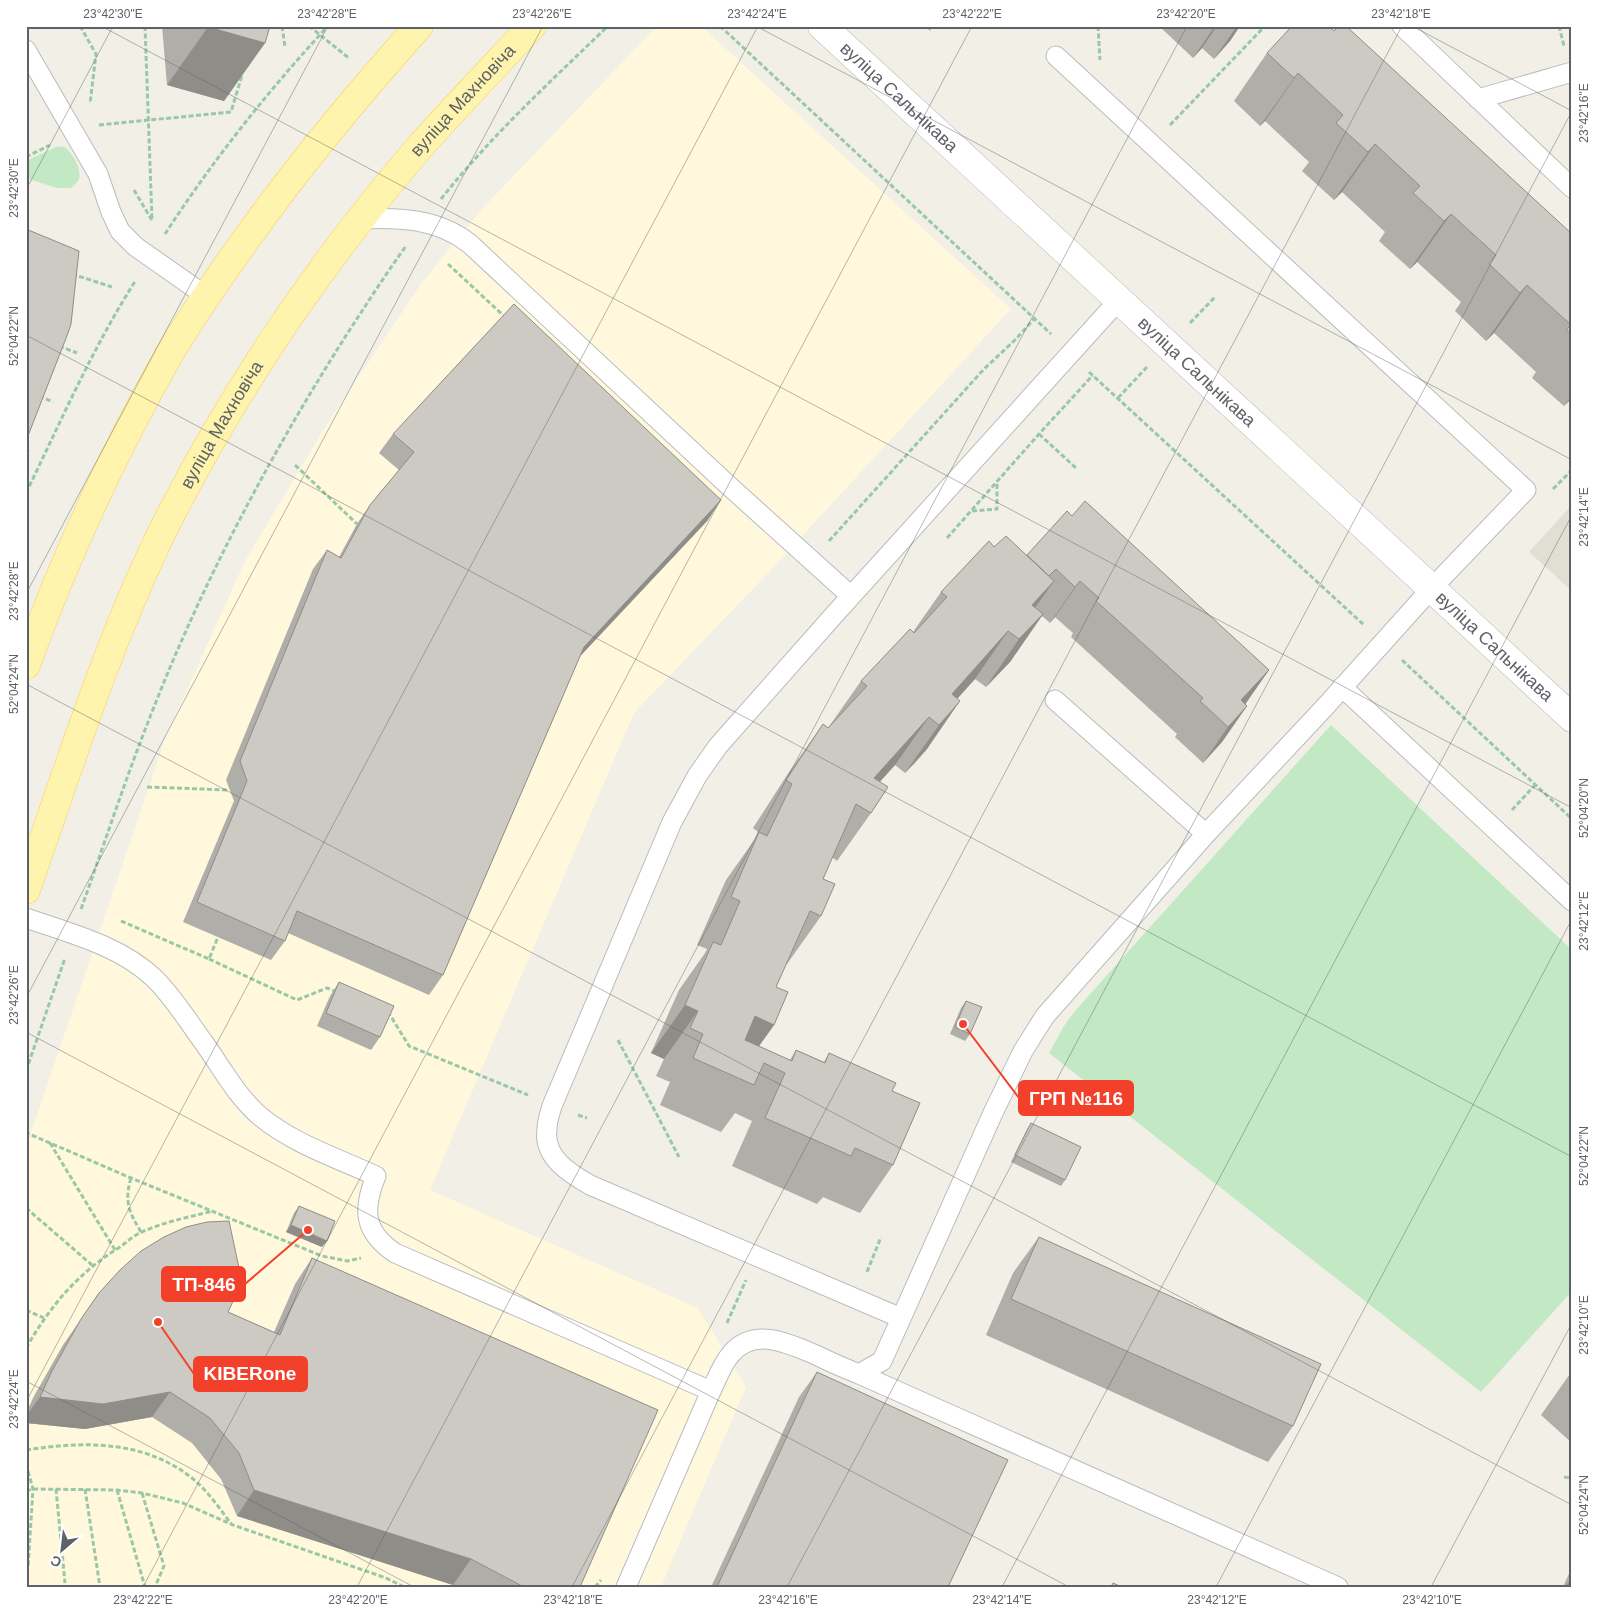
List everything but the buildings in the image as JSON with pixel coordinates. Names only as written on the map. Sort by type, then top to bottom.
[{"type":"main road","points":[[26,665],[31,638],[70,552],[102,483],[168,357],[206,296],[298,168],[419,26]]},
{"type":"main road","name":"вуліца Махновіча","points":[[26,890],[94,695],[120,630],[166,524],[207,449],[248,380],[294,312],[362,219],[420,148],[532,26]]},
{"type":"street","name":"вуліца Сальнікава","points":[[822,26],[1572,718]]},
{"type":"lane","points":[[1402,26],[1572,188]]},
{"type":"lane","points":[[26,50],[98,174],[111,212],[120,230],[136,248],[206,296]]},
{"type":"lane","points":[[859,1374],[882,1361],[993,1113],[1023,1051],[1045,1016],[1206,834],[1431,589],[1526,490],[1056,56]]},
{"type":"lane","points":[[1478,98],[1572,72]]},
{"type":"lane","points":[[362,219],[399,218],[424,222],[455,233],[480,251],[811,561],[851,596]]},
{"type":"lane","points":[[901,1318],[607,1192],[575,1176],[559,1164],[550,1149],[546,1130],[552,1106],[672,822],[692,783],[724,740],[851,596],[1118,300]]},
{"type":"lane","points":[[1342,687],[1572,901]]},
{"type":"lane","points":[[1055,700],[1206,834]]},
{"type":"lane","points":[[26,918],[91,941],[120,955],[153,978],[175,1003],[234,1088],[261,1117],[295,1140],[376,1176],[370,1189],[367,1204],[368,1219],[373,1232],[383,1244],[404,1257],[711,1392]]},
{"type":"lane","points":[[626,1587],[711,1392],[731,1354],[741,1344],[757,1339],[775,1339],[795,1346],[1338,1587]]},
{"type":"path","points":[[80,26],[96,54],[89,110]]},
{"type":"path","points":[[129,182],[152,222],[150,119],[145,26]]},
{"type":"path","points":[[282,26],[285,47]]},
{"type":"path","points":[[309,26],[373,78]]},
{"type":"path","points":[[26,1071],[149,718],[187,629],[227,544],[272,460],[328,364],[384,277],[424,222],[463,173],[491,142],[608,26]]},
{"type":"path","points":[[720,26],[1035,318],[1093,376],[1572,819]]},
{"type":"path","points":[[1098,26],[1101,68]]},
{"type":"path","points":[[1165,130],[1265,26]]},
{"type":"path","points":[[1559,26],[1567,54]]},
{"type":"path","points":[[101,133],[96,125],[231,112],[242,74]]},
{"type":"path","points":[[69,273],[112,287]]},
{"type":"path","points":[[811,561],[984,369],[1035,318]]},
{"type":"path","points":[[52,343],[77,353]]},
{"type":"path","points":[[947,538],[1093,376]]},
{"type":"path","points":[[36,395],[53,402]]},
{"type":"path","points":[[1039,434],[1076,468]]},
{"type":"path","points":[[295,466],[357,524]]},
{"type":"path","points":[[972,511],[998,509],[997,481]]},
{"type":"path","points":[[146,787],[229,790]]},
{"type":"path","points":[[119,921],[209,959],[297,1000],[327,988],[345,996]]},
{"type":"path","points":[[209,959],[218,938]]},
{"type":"path","points":[[381,1011],[390,1015],[409,1046],[552,1106],[587,1118]]},
{"type":"path","points":[[618,1040],[679,1157]]},
{"type":"path","points":[[26,1135],[27,1133],[131,1178],[334,1260],[358,1260],[383,1244]]},
{"type":"path","points":[[50,1143],[115,1250]]},
{"type":"path","points":[[131,1178],[127,1195],[128,1204],[141,1232]]},
{"type":"path","points":[[26,1208],[92,1265]]},
{"type":"path","points":[[26,1348],[44,1318],[62,1295],[92,1265],[141,1232],[182,1218],[213,1211]]},
{"type":"path","points":[[867,1272],[881,1237]]},
{"type":"path","points":[[26,1310],[44,1318]]},
{"type":"path","points":[[26,1450],[60,1445],[90,1444],[128,1448],[150,1454],[171,1464],[192,1478],[209,1494],[233,1526]]},
{"type":"path","points":[[26,1464],[33,1489],[28,1568]]},
{"type":"path","points":[[1564,1477],[1572,1478]]},
{"type":"path","points":[[26,1491],[33,1489],[117,1490],[142,1493],[183,1503],[233,1526],[386,1578],[404,1587]]},
{"type":"path","points":[[56,1489],[65,1583]]},
{"type":"path","points":[[85,1489],[100,1587]]},
{"type":"path","points":[[117,1490],[145,1587]]},
{"type":"path","points":[[142,1493],[164,1566],[155,1587]]},
{"type":"shaded area","points":[[657,26],[701,26],[1011,309],[770,571],[634,713],[430,1190],[698,1308],[746,1387],[661,1587],[26,1587],[26,1147],[167,734],[245,561],[325,427],[421,284],[480,211]]},
{"type":"shaded area","points":[[1572,505],[1572,591],[1529,552]]},
{"type":"green space","points":[[56,147],[67,149],[78,166],[79,179],[71,188],[57,188],[26,178],[26,161]]},
{"type":"green space","points":[[1331,725],[1572,950],[1572,1291],[1481,1392],[1049,1053],[1075,1011]]},
{"type":"place","name":"ГРП №116","points":[[963,1024]]},
{"type":"place","name":"ТП-846","points":[[308,1230]]},
{"type":"place","name":"KIBERone","points":[[158,1322]]}]
